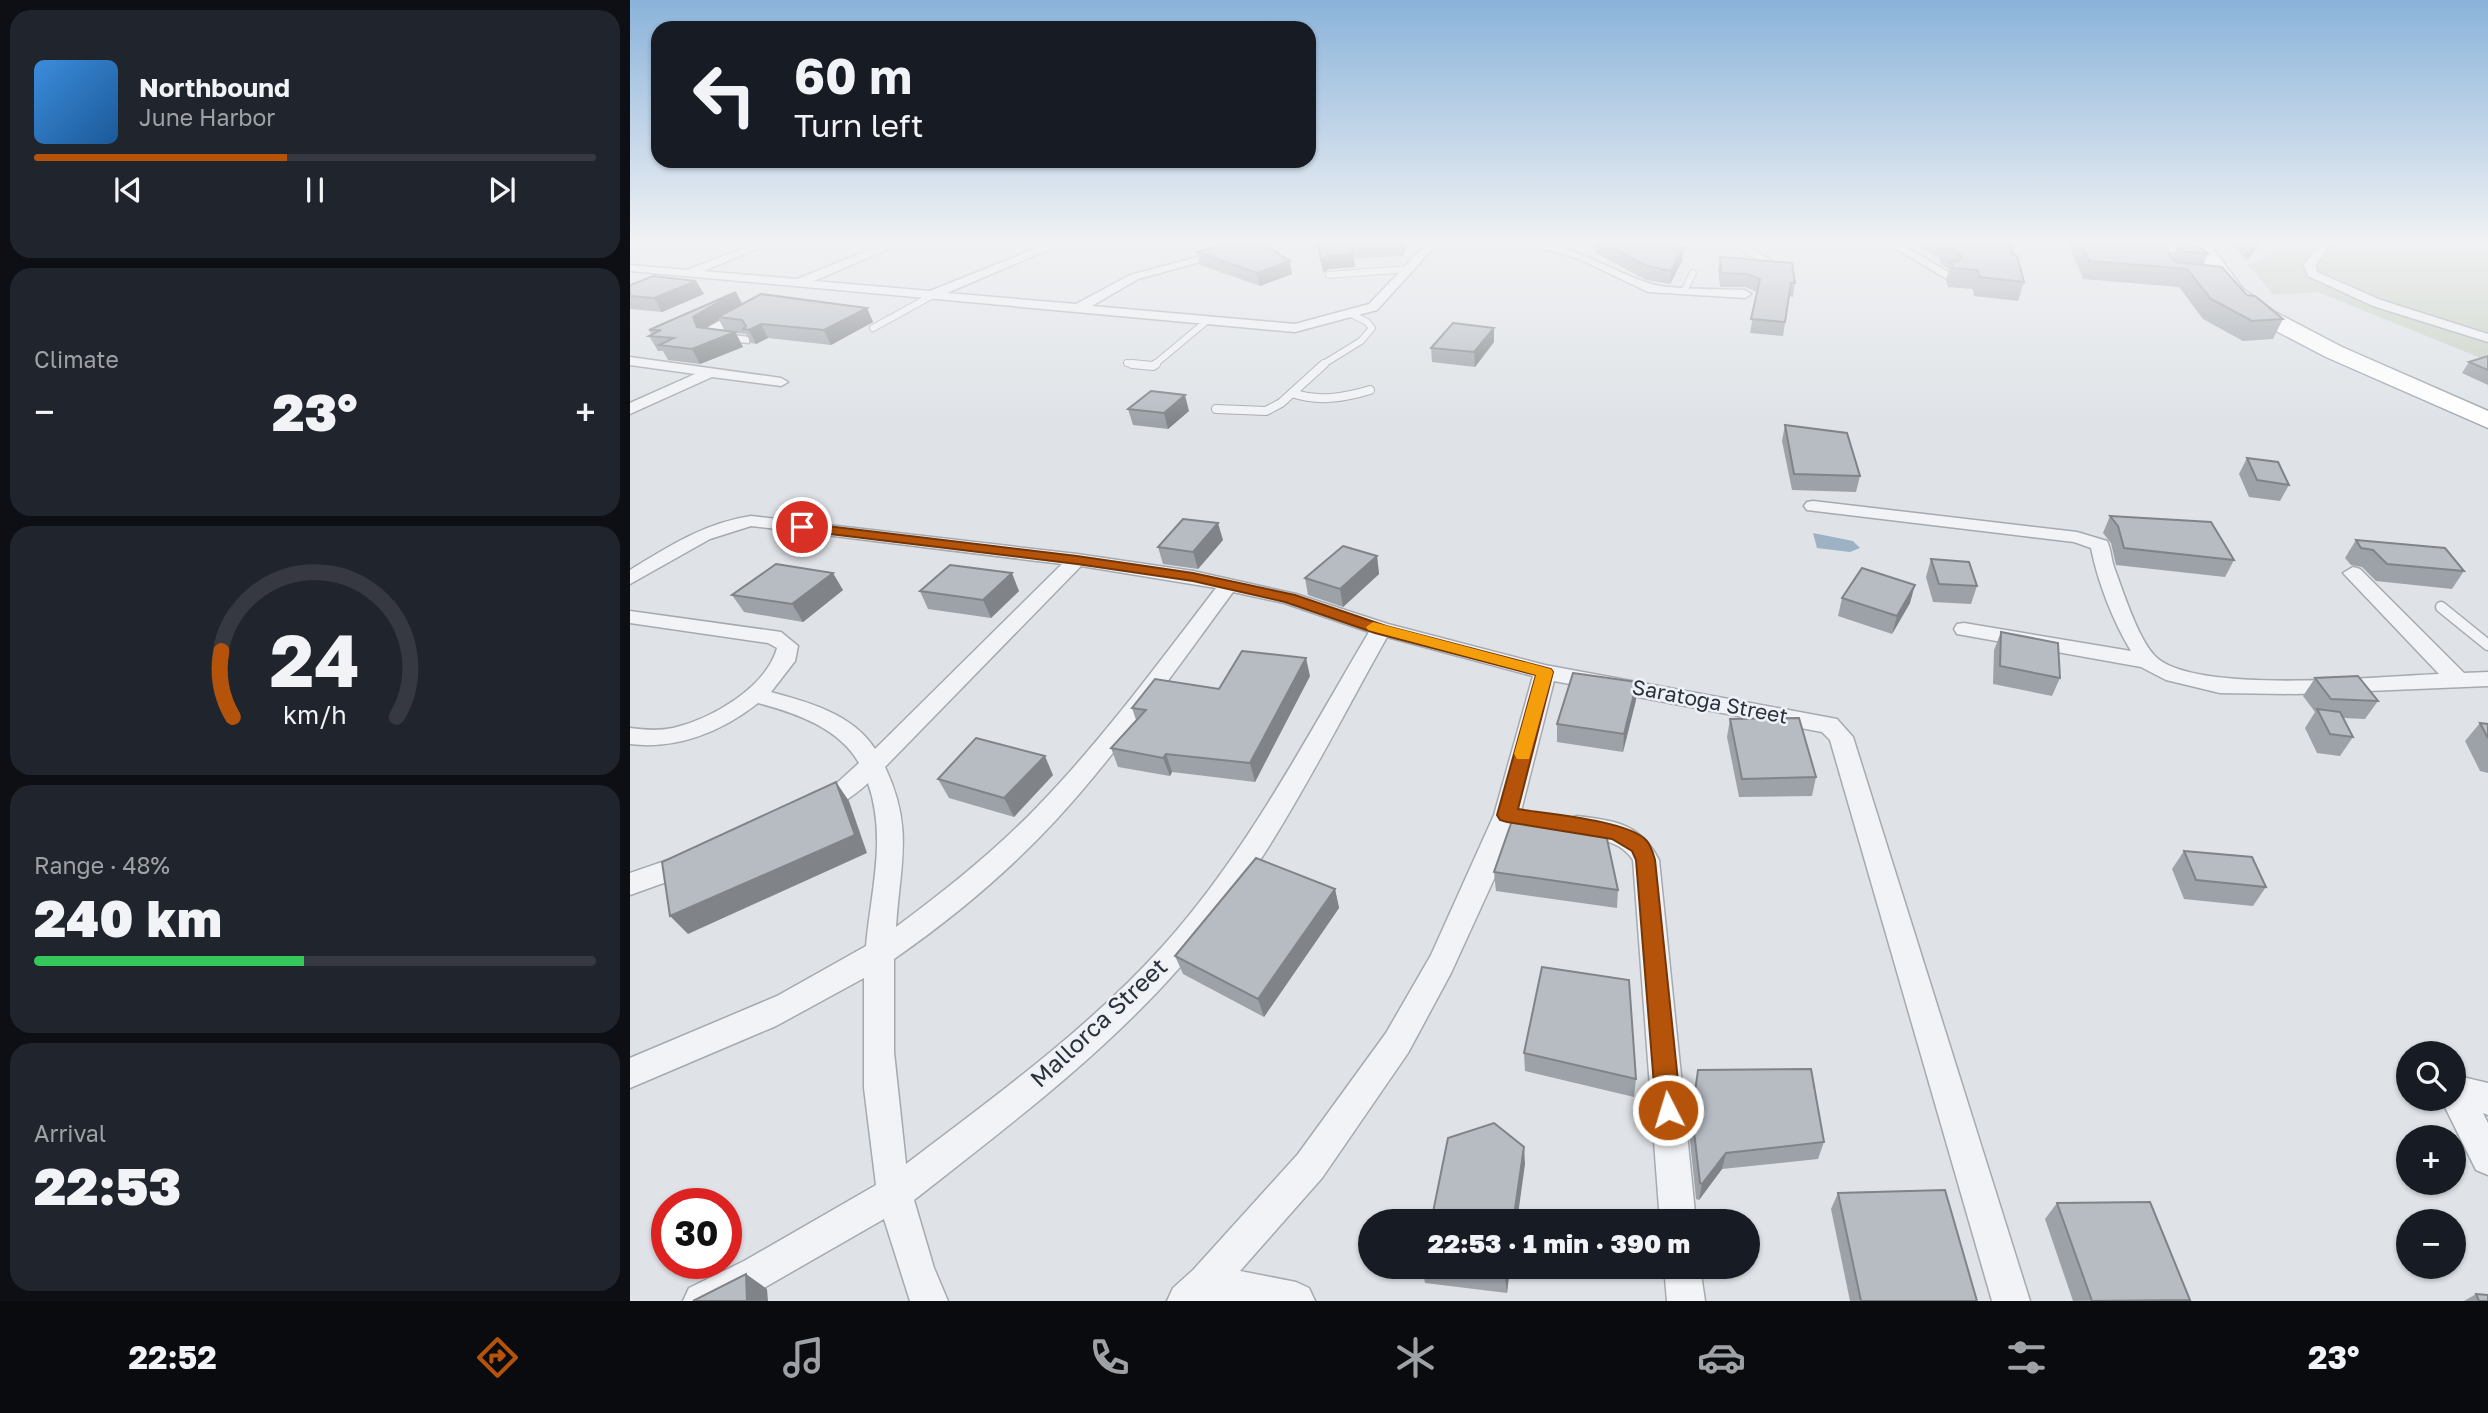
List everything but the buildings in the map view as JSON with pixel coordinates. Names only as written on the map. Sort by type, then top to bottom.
[{"type":"main road","points":[[2247,303],[2296,333],[2488,420]]},
{"type":"main road","points":[[2272,303],[2351,348],[2481,402]]},
{"type":"main road","points":[[2283,303],[2335,333],[2481,402]]},
{"type":"street","points":[[744,340],[710,335],[711,331],[762,303]]},
{"type":"street","points":[[1012,303],[1295,328],[1373,307],[1377,303]]},
{"type":"street","points":[[1077,309],[1088,303]]},
{"type":"street","points":[[2376,303],[2488,338]]},
{"type":"street","points":[[630,361],[706,374],[781,382]]},
{"type":"street","points":[[630,409],[706,374]]},
{"type":"street","points":[[1813,506],[2077,537],[2100,545],[2104,564],[2132,636],[2147,661]]},
{"type":"street","name":"Saratoga Street","points":[[630,578],[711,531],[724,525],[751,521],[1077,560],[1228,584],[1289,598],[1381,629],[1545,672],[1829,725],[1841,737],[2011,1301]]},
{"type":"street","points":[[793,814],[846,788],[873,765],[1077,560]]},
{"type":"street","points":[[2353,573],[2458,680]]},
{"type":"street","points":[[630,1073],[809,995],[880,952],[1002,856],[1047,813],[1094,758],[1228,584]]},
{"type":"street","points":[[630,617],[774,637],[788,646],[788,654],[755,695],[729,712],[675,736],[630,736]]},
{"type":"street","name":"Mallorca Street","points":[[702,1301],[757,1274],[894,1194],[1038,1081],[1110,1019],[1172,956],[1266,830],[1381,629]]},
{"type":"street","points":[[1964,629],[2147,661],[2174,676],[2220,686],[2296,687],[2488,679]]},
{"type":"street","points":[[1196,1292],[1310,1166],[1397,1043],[1441,964],[1482,879],[1529,818],[1545,672]]},
{"type":"street","points":[[755,695],[808,710],[838,726],[859,744],[873,765],[891,822],[892,850],[880,952],[878,1019],[881,1094],[894,1194],[929,1301]]},
{"type":"street","points":[[1529,818],[1614,832],[1630,838],[1640,846],[1646,860],[1677,1209]]},
{"type":"street","points":[[630,884],[711,854]]},
{"type":"street","points":[[2466,1094],[2488,1100]]},
{"type":"street","points":[[2464,1111],[2488,1158]]},
{"type":"street","points":[[1683,1279],[1686,1301]]},
{"type":"street","points":[[1196,1292],[1296,1301]]},
{"type":"lane","points":[[873,328],[919,303]]},
{"type":"lane","points":[[1216,409],[1266,411],[1292,393],[1322,365],[1361,341],[1371,328],[1367,322],[1349,313]]},
{"type":"lane","points":[[1127,363],[1153,366],[1208,320]]},
{"type":"lane","points":[[1292,393],[1320,399],[1351,397],[1370,390]]},
{"type":"lane","points":[[2441,607],[2488,645]]},
{"type":"green space","points":[[2344,303],[2488,303],[2488,361]]},
{"type":"water","points":[[1813,533],[1853,541],[1860,548],[1850,552],[1817,548]]},
{"type":"slow traffic","points":[[1373,627],[1545,672],[1523,754]]},
{"type":"route","points":[[802,527],[1077,560],[1193,577],[1289,598],[1381,629],[1545,672],[1507,815],[1614,832],[1630,838],[1640,846],[1646,860],[1668,1110]]}]
